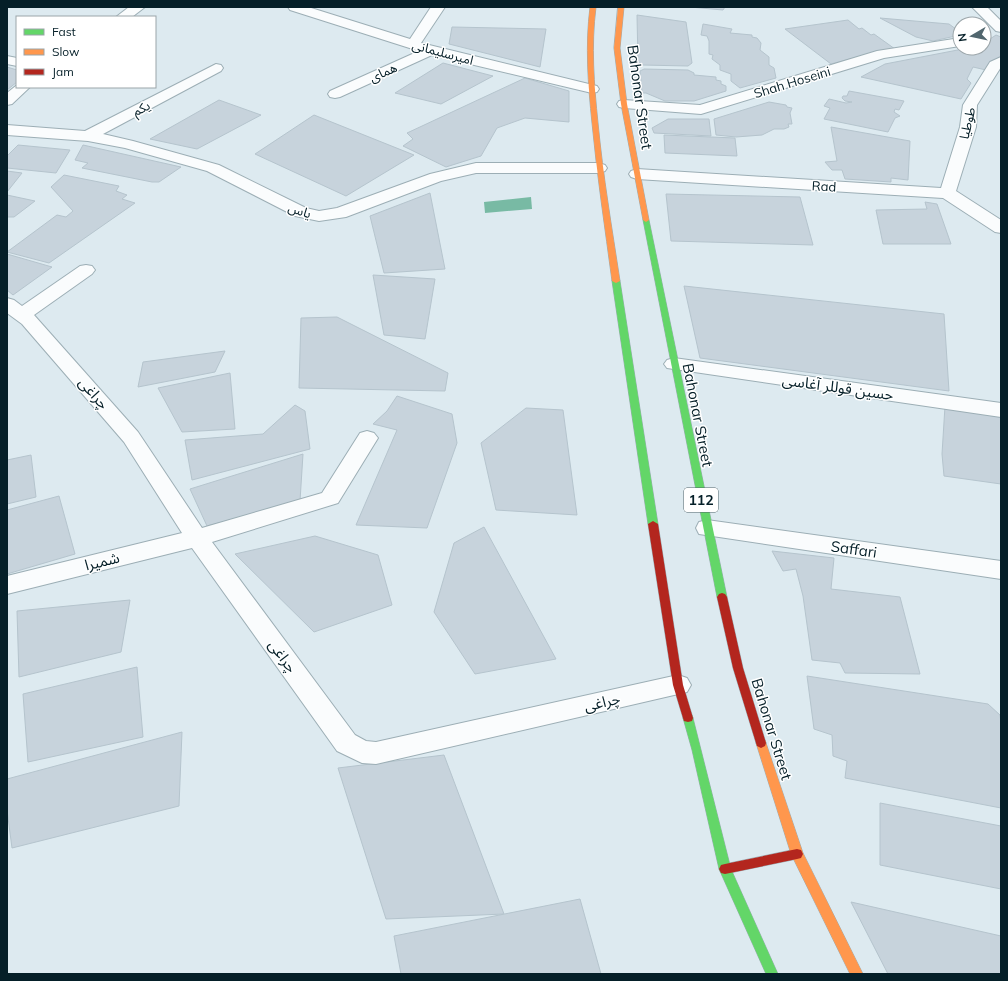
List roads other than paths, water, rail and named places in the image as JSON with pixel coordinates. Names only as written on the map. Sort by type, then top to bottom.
[{"type":"main road","points":[[593,7],[590,27],[590,72],[599,168],[678,685],[697,750],[725,869],[772,974]]},
{"type":"main road","name":"Bahonar Street","points":[[621,7],[617,48],[624,104],[707,528],[738,668],[762,748],[797,854],[857,974]]},
{"type":"main road","points":[[725,869],[797,854]]},
{"type":"street","points":[[124,16],[138,7]]},
{"type":"street","name":"امیرسلیمانی","points":[[295,7],[431,50],[592,89]]},
{"type":"street","points":[[413,45],[438,7]]},
{"type":"street","points":[[979,7],[996,29]]},
{"type":"street","name":"Shah Hoseini","points":[[624,104],[701,110],[882,54],[952,43]]},
{"type":"street","name":"همای","points":[[335,94],[431,50]]},
{"type":"street","name":"طوطیا","points":[[947,193],[968,127],[970,105],[995,65],[1001,61]]},
{"type":"street","name":"یکم","points":[[88,136],[216,68]]},
{"type":"street","points":[[7,101],[22,88]]},
{"type":"street","name":"یاس","points":[[7,130],[88,136],[127,144],[213,168],[301,212],[319,216],[340,213],[436,177],[476,168],[599,168]]},
{"type":"street","name":"Rad","points":[[637,174],[947,193],[1001,228]]},
{"type":"street","points":[[14,309],[86,270]]},
{"type":"street","name":"چراغی","points":[[14,309],[29,320],[131,436],[197,538],[346,743],[362,752],[376,753],[678,685]]},
{"type":"street","name":"حسین قوللر آغاسی","points":[[674,364],[1001,410]]},
{"type":"street","name":"شمیرا","points":[[7,585],[197,538],[330,498],[367,438]]},
{"type":"street","name":"Saffari","points":[[707,528],[1001,570]]}]
